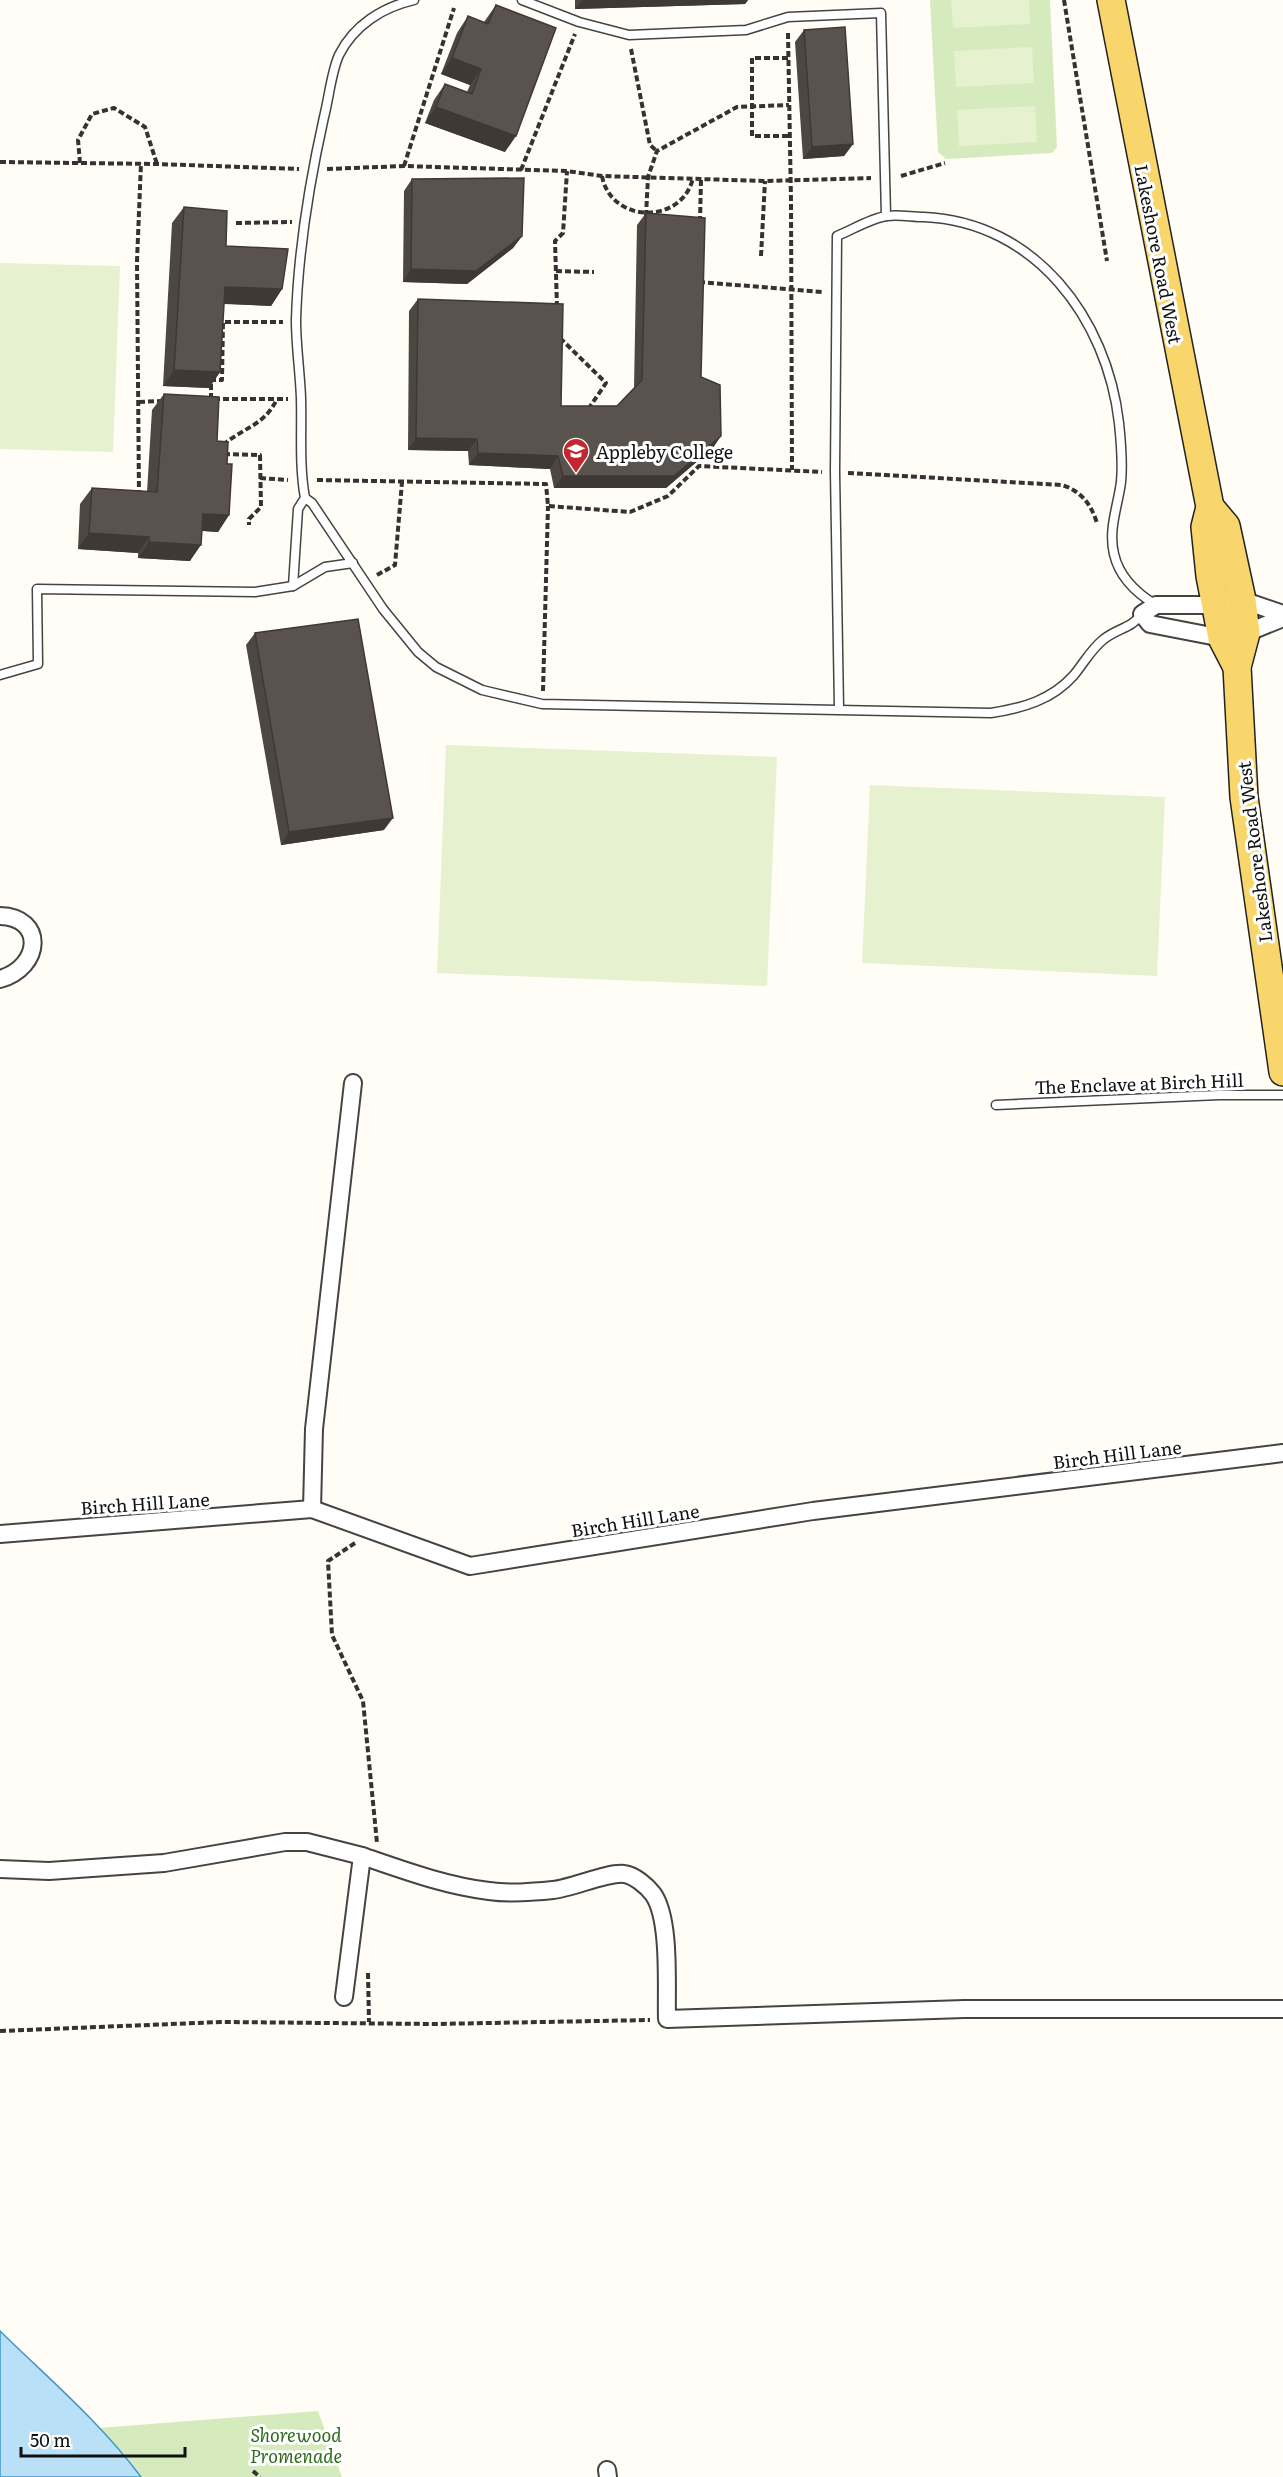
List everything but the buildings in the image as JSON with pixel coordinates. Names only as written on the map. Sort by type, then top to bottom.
[{"type":"main road","name":"Lakeshore Road West","points":[[1111,0],[1209,507],[1205,527],[1215,605],[1234,636]]},
{"type":"main road","name":"Lakeshore Road West","points":[[1209,507],[1226,526],[1242,600],[1234,636],[1244,797],[1283,1072]]},
{"type":"street","points":[[1242,600],[1283,616],[1234,636],[1149,624],[1149,610],[1215,605],[1242,600]]},
{"type":"street","points":[[0,916],[12,917],[23,924],[31,936],[32,944],[30,957],[22,968],[0,979]]},
{"type":"street","points":[[312,1509],[314,1429],[353,1083]]},
{"type":"street","name":"Birch Hill Lane","points":[[0,1534],[312,1509],[470,1566],[813,1511],[1283,1453]]},
{"type":"street","points":[[0,1869],[49,1871],[164,1863],[285,1842],[307,1842],[454,1884],[489,1891],[524,1892],[563,1889],[624,1874],[641,1882],[653,1894],[662,1910],[665,1933],[667,2019],[964,2008],[1283,2009]]},
{"type":"street","points":[[344,1997],[369,1858]]},
{"type":"lane","points":[[293,586],[298,509],[305,498],[302,480],[301,399],[296,322],[300,252],[312,170],[339,56],[349,39],[374,15],[400,3],[414,0]]},
{"type":"lane","points":[[522,0],[579,22],[628,35],[746,30],[788,17],[881,13],[886,216]]},
{"type":"lane","points":[[305,498],[312,503],[383,609],[418,652],[436,667],[482,690],[542,705],[992,712],[1015,709],[1039,702],[1059,689],[1074,675],[1104,638],[1130,626],[1149,610],[1117,566],[1113,552],[1112,531],[1122,465],[1119,420],[1100,350],[1087,324],[1060,283],[1020,247],[990,231],[934,218],[886,216],[837,236],[835,472],[839,708]]},
{"type":"lane","points":[[0,675],[38,664],[37,589],[255,592],[293,586],[325,567],[353,563]]},
{"type":"lane","name":"The Enclave at Birch Hill","points":[[996,1105],[1220,1095],[1283,1095]]},
{"type":"path","points":[[1064,0],[1107,261]]},
{"type":"path","points":[[404,166],[454,8]]},
{"type":"path","points":[[788,17],[792,470]]},
{"type":"path","points":[[521,170],[579,22]]},
{"type":"path","points":[[628,35],[650,145],[657,151]]},
{"type":"path","points":[[788,58],[752,58],[752,136],[789,136]]},
{"type":"path","points":[[646,219],[648,177],[657,151],[737,107],[789,105]]},
{"type":"path","points":[[80,163],[78,140],[92,114],[114,108],[146,127],[157,164]]},
{"type":"path","points":[[0,162],[157,164],[312,170],[404,166],[765,181],[875,177]]},
{"type":"path","points":[[901,176],[945,163]]},
{"type":"path","points":[[140,501],[137,261],[141,164]]},
{"type":"path","points":[[558,315],[555,241],[563,233],[567,171]]},
{"type":"path","points":[[602,176],[604,185],[616,203],[627,209],[647,213],[672,208],[687,193],[693,178]]},
{"type":"path","points":[[699,225],[701,179]]},
{"type":"path","points":[[761,256],[765,181]]},
{"type":"path","points":[[236,223],[305,222]]},
{"type":"path","points":[[698,270],[697,282],[836,293]]},
{"type":"path","points":[[556,271],[594,272]]},
{"type":"path","points":[[211,399],[211,380],[222,380],[223,322],[296,322]]},
{"type":"path","points":[[558,348],[558,337],[606,383],[585,415]]},
{"type":"path","points":[[200,399],[301,399]]},
{"type":"path","points":[[249,525],[249,519],[261,507],[260,456],[226,455],[218,451],[235,435],[256,425],[268,414],[277,399]]},
{"type":"path","points":[[139,402],[170,401]]},
{"type":"path","points":[[548,506],[630,512],[668,496],[699,466],[792,470],[1062,486],[1071,488],[1086,499],[1095,515],[1098,530]]},
{"type":"path","points":[[260,478],[546,484],[548,506],[543,692]]},
{"type":"path","points":[[374,576],[395,565],[402,482]]},
{"type":"path","points":[[369,1858],[377,1838],[363,1701],[332,1635],[328,1560],[373,1531]]},
{"type":"path","points":[[368,1965],[369,2022]]},
{"type":"path","points":[[0,2031],[221,2022],[435,2024],[667,2019]]},
{"type":"path","points":[[253,2471],[260,2477]]},
{"type":"green space","points":[[930,0],[1050,0],[1057,147],[1052,153],[946,159],[938,152]]},
{"type":"green space","points":[[951,0],[1029,0],[1030,24],[953,28]]},
{"type":"green space","points":[[1032,47],[1034,83],[956,87],[954,51]]},
{"type":"green space","points":[[1035,106],[1037,142],[959,146],[957,110]]},
{"type":"green space","points":[[0,263],[120,266],[113,452],[0,449]]},
{"type":"green space","points":[[446,745],[777,757],[767,986],[437,973]]},
{"type":"green space","points":[[870,785],[1165,797],[1157,976],[862,963]]},
{"type":"green space","name":"Shorewood Promenade","points":[[318,2411],[342,2477],[141,2477],[125,2455],[99,2428]]},
{"type":"water","points":[[0,2331],[91,2419],[141,2477],[0,2477]]},
{"type":"place","name":"Appleby College","points":[[576,474]]}]
